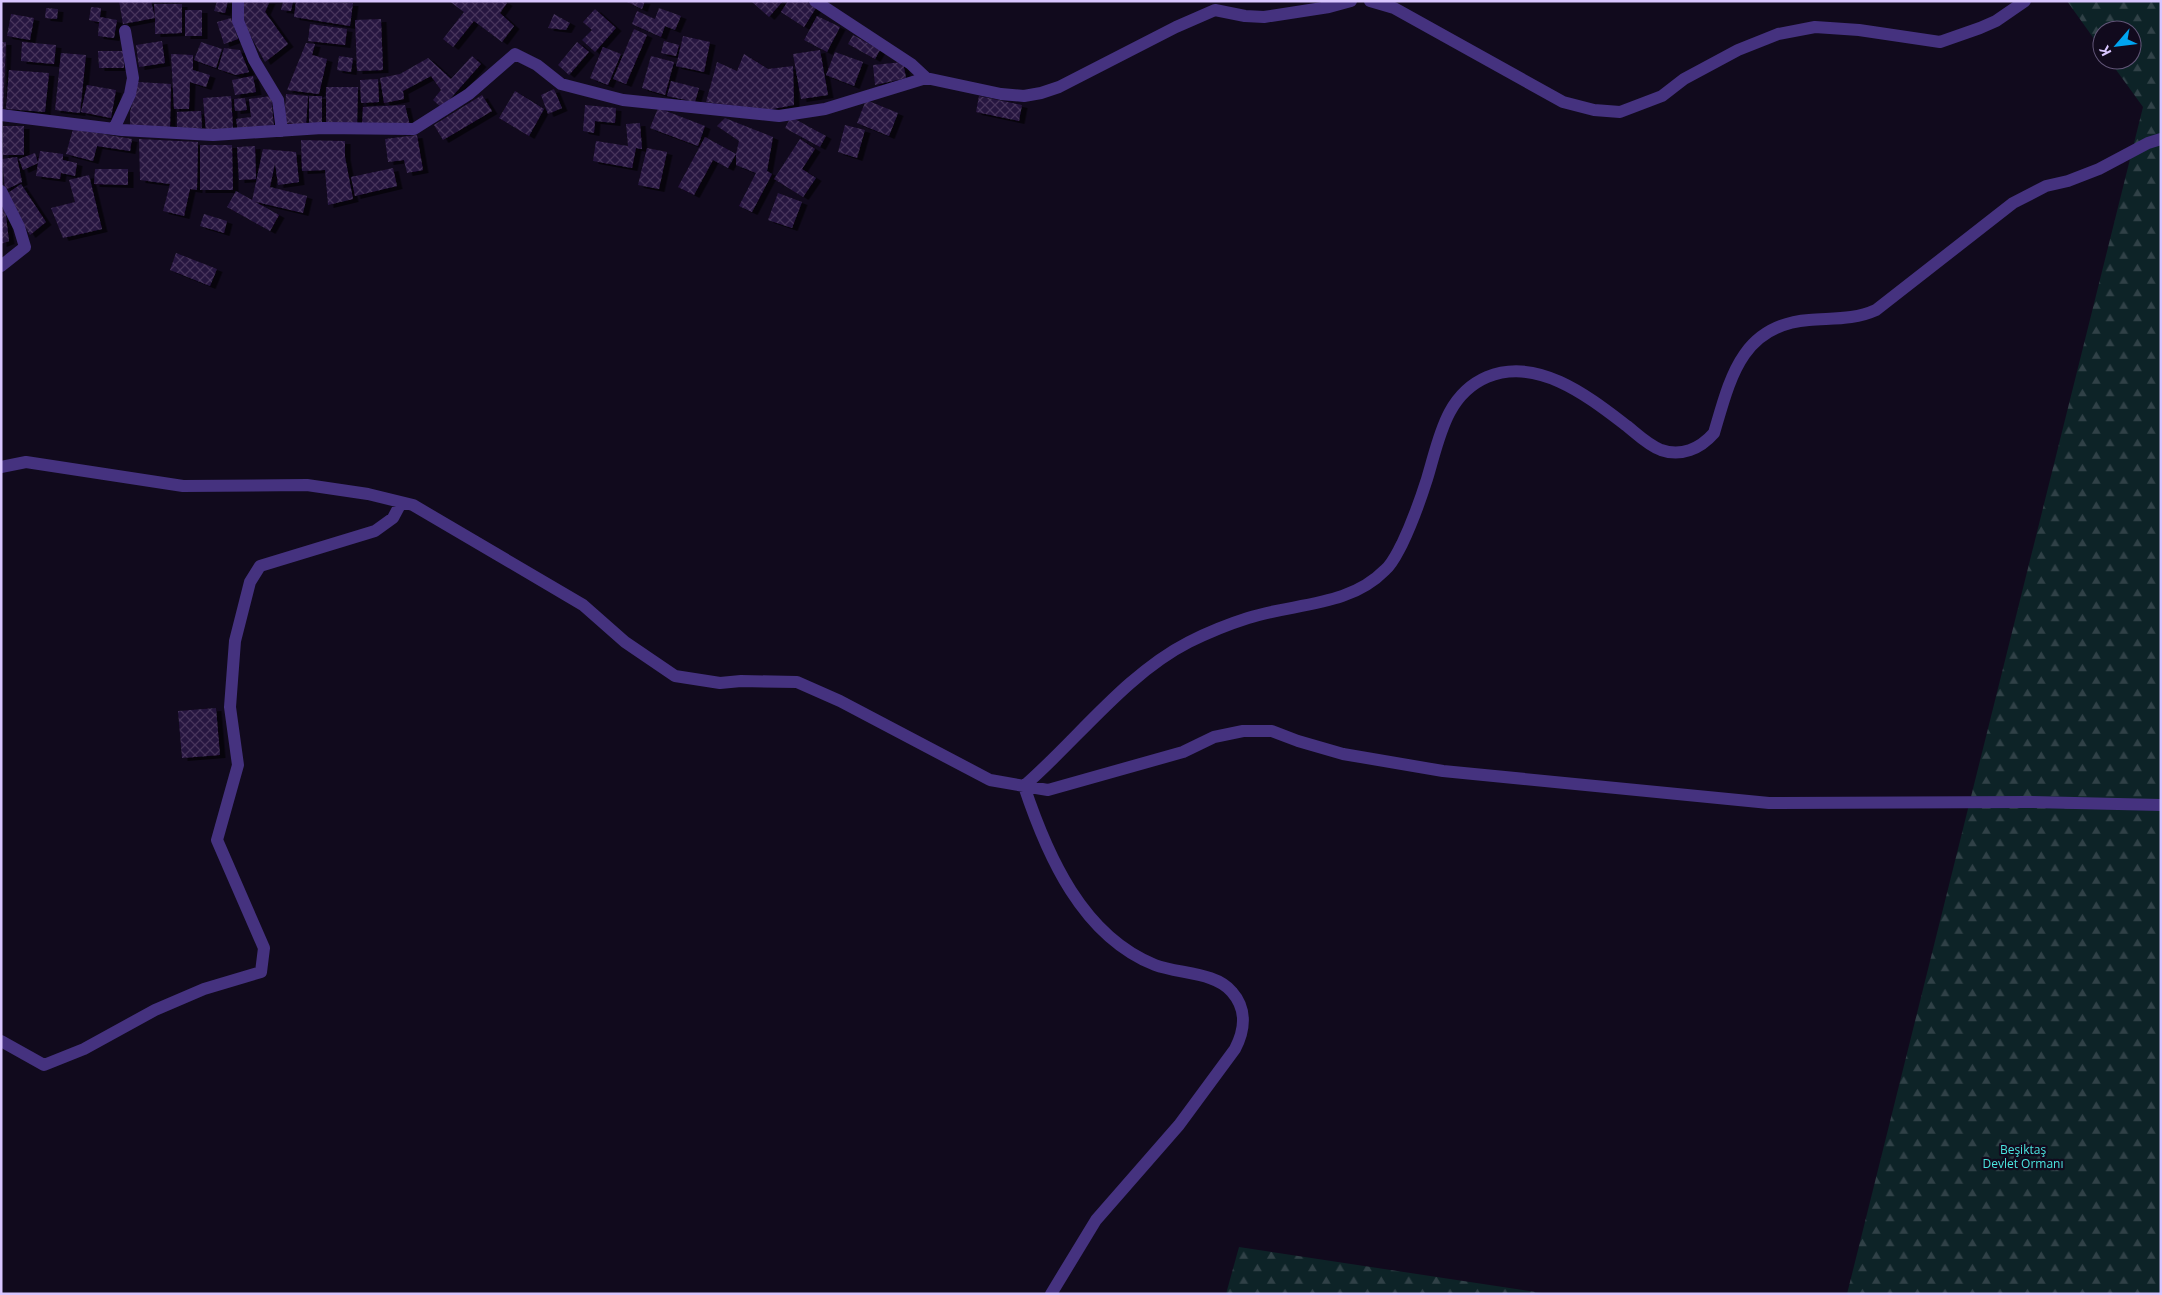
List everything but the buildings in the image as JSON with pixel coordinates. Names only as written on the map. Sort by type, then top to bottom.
[{"type":"street","points":[[238,1],[238,21],[254,60],[278,100],[282,131]]},
{"type":"street","points":[[815,1],[911,64],[926,78]]},
{"type":"street","points":[[1,116],[114,129],[213,135],[322,128],[414,130],[469,94],[515,54],[537,65],[561,84],[623,100],[779,116],[824,109],[926,78],[1001,94],[1024,96],[1059,87],[1168,31],[1215,10],[1245,16],[1264,16],[1329,7],[1351,1]]},
{"type":"street","points":[[1370,1],[1394,8],[1563,102],[1594,110],[1620,112],[1662,96],[1684,79],[1738,50],[1778,34],[1815,27],[1859,30],[1940,42],[1996,21],[2025,1]]},
{"type":"street","points":[[114,129],[130,94],[134,78],[125,31]]},
{"type":"street","points":[[1024,786],[1151,664],[1190,642],[1248,618],[1322,602],[1346,594],[1361,588],[1384,572],[1392,562],[1415,513],[1448,412],[1466,391],[1476,383],[1503,372],[1519,371],[1549,378],[1585,394],[1655,447],[1673,453],[1692,450],[1708,440],[1714,433],[1734,370],[1748,348],[1768,332],[1791,321],[1844,319],[1862,316],[1876,310],[2013,203],[2046,186],[2068,181],[2099,169],[2148,143],[2161,139]]},
{"type":"street","points":[[1,191],[19,228],[24,248],[1,266]]},
{"type":"street","points":[[1,467],[26,462],[184,486],[307,485],[368,494],[401,503],[421,510],[583,605],[625,642],[675,676],[720,683],[741,681],[797,682],[840,701],[990,780],[1048,790],[1183,752],[1214,737],[1243,731],[1272,731],[1298,741],[1343,754],[1443,771],[1769,803],[2029,802],[2161,805]]},
{"type":"street","points":[[1,1041],[44,1065],[84,1049],[155,1010],[204,989],[261,972],[264,948],[217,840],[238,765],[230,707],[235,641],[250,582],[260,566],[375,532],[393,518],[401,503]]},
{"type":"street","points":[[1024,786],[1039,832],[1069,887],[1091,919],[1105,933],[1136,956],[1167,968],[1204,975],[1224,984],[1238,1001],[1243,1021],[1240,1040],[1235,1049],[1179,1125],[1096,1220],[1050,1294]]},
{"type":"green space","name":"Beşiktaş Devlet Ormanı","points":[[2067,1],[2161,1],[2161,1294],[1847,1294],[2143,107],[2116,70],[2142,70],[2142,20],[2092,20],[2092,36]]},
{"type":"green space","points":[[1239,1247],[1549,1294],[1226,1294]]}]
